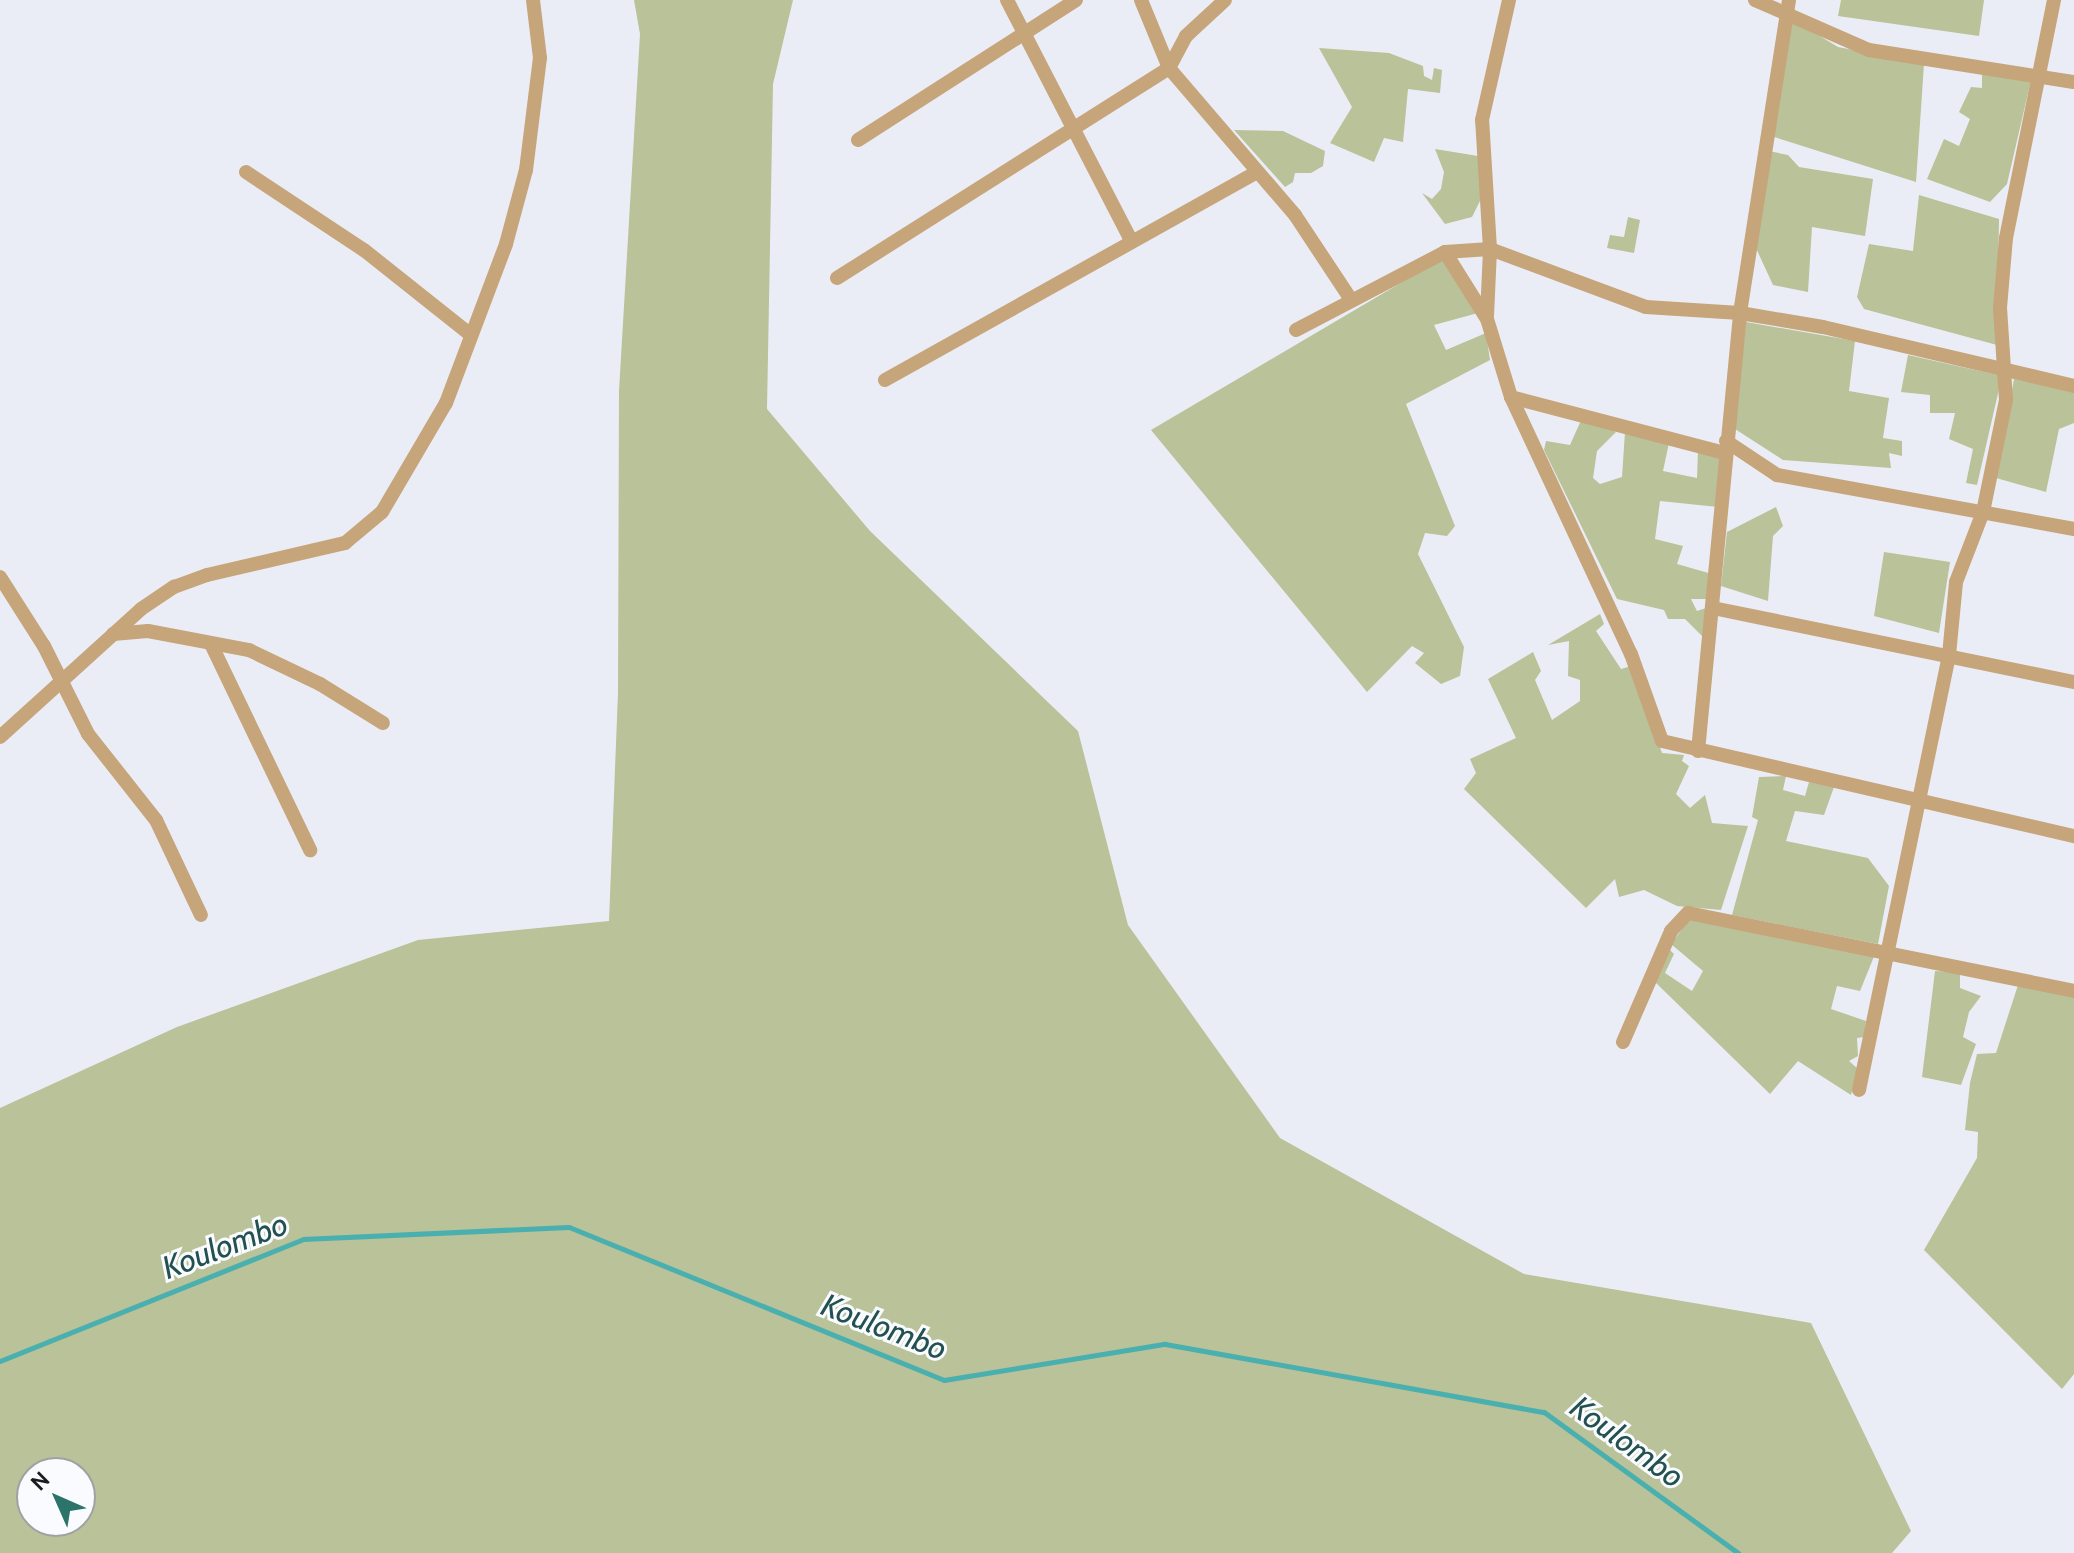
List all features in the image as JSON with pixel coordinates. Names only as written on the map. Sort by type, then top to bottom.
[{"type":"street","points":[[0,737],[113,634],[174,587],[207,575],[345,543],[364,531],[407,474],[440,415],[506,244],[526,170],[540,58],[533,0]]},
{"type":"street","points":[[1007,0],[1020,33],[1074,128],[1132,242]]},
{"type":"street","points":[[858,140],[1020,33],[1076,0]]},
{"type":"street","points":[[1141,0],[1169,68],[1255,173],[1295,215],[1350,298]]},
{"type":"street","points":[[837,278],[1169,68],[1186,36],[1225,0]]},
{"type":"street","points":[[1487,319],[1490,249],[1482,120],[1509,0]]},
{"type":"street","points":[[1755,0],[1788,6],[1842,43],[1869,50],[2074,82]]},
{"type":"street","points":[[1859,1090],[1916,802],[1949,655],[1956,582],[1983,512],[2007,372],[2000,308],[2006,238],[2042,76],[2054,0]]},
{"type":"street","points":[[1698,751],[1740,313],[1788,6]]},
{"type":"street","points":[[246,172],[364,250],[471,335]]},
{"type":"street","points":[[885,380],[1255,173]]},
{"type":"street","points":[[1296,330],[1350,298],[1445,252],[1490,249],[1646,307],[1740,313],[1823,327],[2074,386]]},
{"type":"street","points":[[1445,252],[1487,319],[1511,397],[1631,654],[1659,737],[1667,745],[2074,836]]},
{"type":"street","points":[[1511,397],[1726,447],[1777,475],[2074,529]]},
{"type":"street","points":[[0,577],[44,646],[88,734],[156,820],[201,915]]},
{"type":"street","points":[[1713,608],[2074,682]]},
{"type":"street","points":[[113,634],[148,631],[249,650],[281,663],[383,723]]},
{"type":"street","points":[[211,644],[310,850]]},
{"type":"street","points":[[1623,1042],[1671,931],[1688,913],[2074,991]]},
{"type":"green space","points":[[634,0],[793,0],[773,84],[767,409],[870,531],[1078,731],[1128,925],[1280,1138],[1524,1274],[1811,1323],[1911,1531],[1892,1553],[0,1553],[0,1108],[177,1027],[418,940],[609,921],[618,693],[619,391],[640,34]]},
{"type":"green space","points":[[1841,0],[1984,0],[1979,36],[1838,16]]},
{"type":"green space","points":[[1790,18],[1838,47],[1924,64],[1916,182],[1771,136]]},
{"type":"green space","points":[[1319,48],[1389,53],[1423,66],[1424,76],[1432,80],[1434,68],[1442,70],[1440,93],[1408,89],[1403,142],[1384,138],[1374,162],[1330,143],[1352,107]]},
{"type":"green space","points":[[1982,70],[2031,80],[2007,184],[1990,202],[1927,179],[1944,139],[1959,146],[1970,119],[1959,112],[1971,87],[1982,88]]},
{"type":"green space","points":[[1234,130],[1283,131],[1325,151],[1323,166],[1311,173],[1295,173],[1293,182],[1285,187]]},
{"type":"green space","points":[[1435,149],[1478,156],[1482,197],[1472,217],[1445,224],[1422,193],[1432,199],[1441,189],[1444,172]]},
{"type":"green space","points":[[1769,151],[1788,155],[1799,167],[1873,179],[1865,236],[1812,227],[1808,292],[1773,285],[1755,246]]},
{"type":"green space","points":[[1919,195],[1999,219],[1997,345],[1864,309],[1857,297],[1869,244],[1913,251]]},
{"type":"green space","points":[[1628,217],[1640,220],[1634,253],[1607,248],[1610,235],[1624,237]]},
{"type":"green space","points":[[1443,258],[1478,313],[1434,325],[1446,350],[1486,333],[1490,360],[1406,404],[1455,526],[1447,536],[1425,533],[1418,554],[1464,647],[1460,676],[1441,684],[1415,663],[1424,653],[1412,646],[1367,692],[1151,430]]},
{"type":"green space","points":[[1746,322],[1855,341],[1849,391],[1889,398],[1883,438],[1902,441],[1902,456],[1889,453],[1891,468],[1783,460],[1735,429]]},
{"type":"green space","points":[[1908,355],[2002,376],[1977,485],[1966,483],[1973,449],[1949,439],[1955,413],[1930,413],[1930,395],[1901,392]]},
{"type":"green space","points":[[2014,379],[2074,391],[2074,423],[2059,429],[2046,492],[1996,478]]},
{"type":"green space","points":[[1583,416],[1616,432],[1597,451],[1593,478],[1600,484],[1622,477],[1625,432],[1669,443],[1663,471],[1697,478],[1698,450],[1720,458],[1718,507],[1660,501],[1655,539],[1683,546],[1677,564],[1712,574],[1706,599],[1691,599],[1697,611],[1709,607],[1705,639],[1685,619],[1668,619],[1664,610],[1617,599],[1544,450],[1546,441],[1570,445]]},
{"type":"green space","points":[[1776,507],[1783,526],[1773,536],[1768,601],[1721,586],[1727,532]]},
{"type":"green space","points":[[1884,552],[1950,562],[1939,633],[1874,616]]},
{"type":"green space","points":[[1600,614],[1604,624],[1596,631],[1621,669],[1631,666],[1662,753],[1684,755],[1682,761],[1689,766],[1676,794],[1690,808],[1705,795],[1712,823],[1748,826],[1721,910],[1677,906],[1644,890],[1619,897],[1615,879],[1586,908],[1464,789],[1476,773],[1470,759],[1516,738],[1488,679],[1533,652],[1541,671],[1535,680],[1552,720],[1580,701],[1580,680],[1568,676],[1569,641],[1548,645]]},
{"type":"green space","points":[[1786,776],[1783,790],[1805,796],[1809,782],[1834,787],[1824,815],[1795,811],[1786,841],[1868,858],[1889,886],[1878,944],[1732,915],[1758,820],[1752,817],[1759,777]]},
{"type":"green space","points":[[1691,917],[1875,954],[1860,991],[1837,986],[1831,1009],[1866,1021],[1864,1037],[1857,1038],[1858,1056],[1849,1061],[1858,1069],[1851,1095],[1798,1061],[1770,1094],[1653,980],[1667,947],[1674,954],[1665,973],[1692,991],[1703,971],[1671,944]]},
{"type":"green space","points":[[1935,971],[1960,972],[1960,988],[1981,996],[1969,1012],[1963,1037],[1976,1044],[1961,1085],[1922,1077]]},
{"type":"green space","points":[[2019,982],[2074,994],[2074,1374],[2062,1389],[1924,1250],[1977,1158],[1978,1132],[1965,1130],[1970,1083],[1977,1054],[1996,1053]]},
{"type":"waterway","name":"Koulombo","points":[[0,1361],[303,1239],[569,1227],[944,1380],[1165,1344],[1544,1412],[1738,1553]]}]
